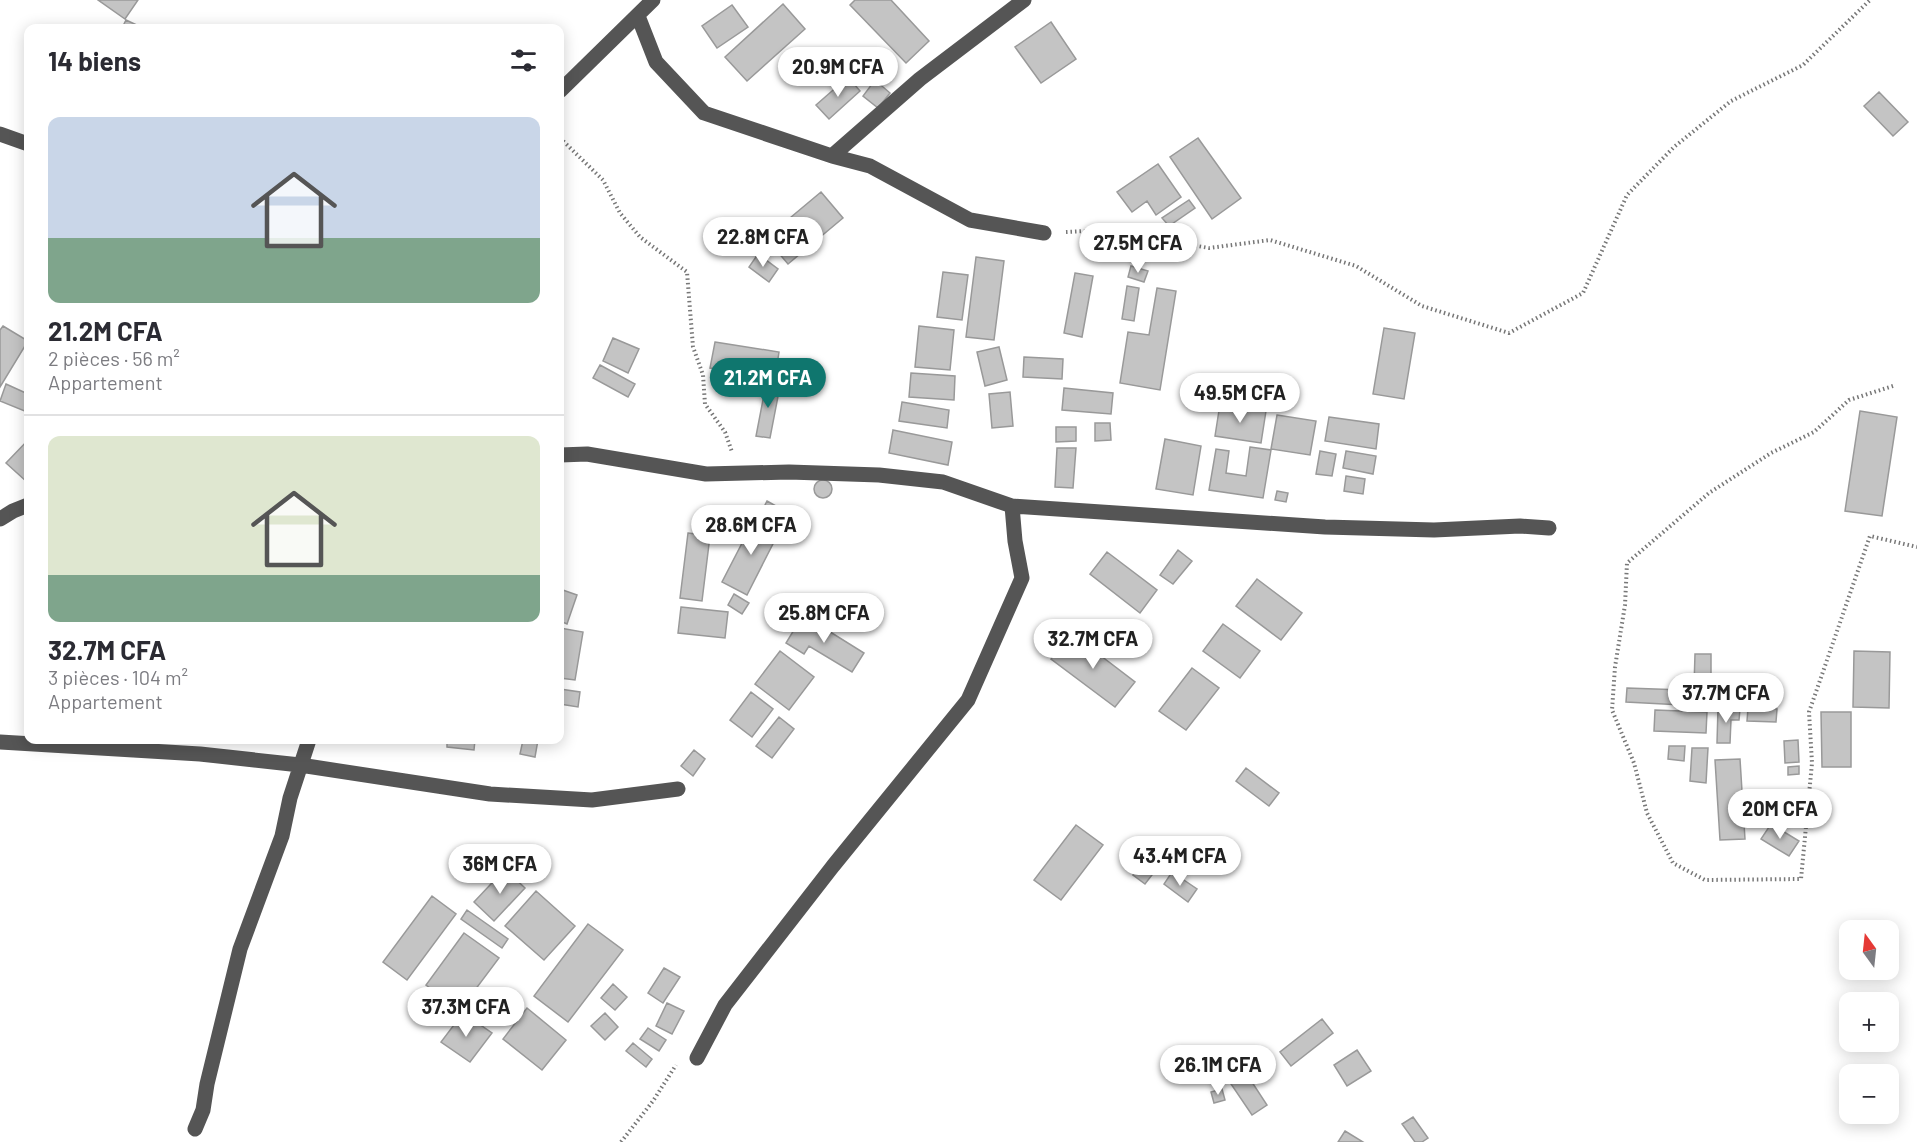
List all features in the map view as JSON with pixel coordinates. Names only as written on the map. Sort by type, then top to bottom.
[{"type":"street","points":[[564,87],[653,0]]},
{"type":"street","points":[[832,156],[920,79],[1024,0]]},
{"type":"street","points":[[638,16],[656,62],[704,113],[832,156],[870,166],[970,220],[1044,233]]},
{"type":"street","points":[[0,134],[24,143]]},
{"type":"street","points":[[564,455],[586,454],[706,474],[789,472],[879,475],[943,482],[1012,506],[1325,527],[1434,530],[1520,526],[1548,528]]},
{"type":"street","points":[[4,511],[24,506]]},
{"type":"street","points":[[697,1058],[726,1005],[833,866],[968,700],[1022,578],[1015,542],[1012,506]]},
{"type":"street","points":[[0,742],[24,743]]},
{"type":"street","points":[[33,744],[200,754],[300,765],[490,794],[592,800],[678,789]]},
{"type":"street","points":[[195,1129],[203,1110],[240,949],[282,836],[290,798],[308,744]]},
{"type":"path","points":[[1044,233],[1106,230],[1209,248],[1270,240],[1356,266],[1422,306],[1509,333],[1583,293],[1627,195],[1674,147],[1731,101],[1803,65],[1870,0]]},
{"type":"path","points":[[564,142],[603,180],[620,213],[640,237],[687,272],[693,347],[703,375],[705,404],[725,432],[740,473]]},
{"type":"path","points":[[1893,386],[1850,400],[1814,432],[1770,453],[1709,492],[1627,563],[1625,605],[1615,667],[1612,710],[1634,763],[1647,813],[1673,863],[1705,880],[1801,879],[1812,763],[1809,712],[1870,537],[1917,547]]},
{"type":"path","points":[[621,1142],[653,1101],[677,1064]]},
{"type":"building","points":[[98,0],[138,0],[125,19]]},
{"type":"building","points":[[855,0],[891,0],[929,41],[906,63],[850,5]]},
{"type":"building","points":[[783,4],[805,29],[747,81],[725,57]]},
{"type":"building","points":[[732,5],[748,27],[717,48],[702,26]]},
{"type":"building","points":[[1051,22],[1076,59],[1041,83],[1015,47]]},
{"type":"building","points":[[848,77],[860,91],[829,119],[816,105]]},
{"type":"building","points":[[875,80],[890,93],[878,108],[863,96]]},
{"type":"building","points":[[1879,92],[1908,122],[1893,136],[1864,106]]},
{"type":"building","points":[[1198,138],[1241,198],[1212,219],[1170,157]]},
{"type":"building","points":[[1158,164],[1181,197],[1156,215],[1147,201],[1132,212],[1117,192]]},
{"type":"building","points":[[821,192],[843,218],[788,264],[766,238]]},
{"type":"building","points":[[1189,200],[1195,208],[1169,226],[1162,218]]},
{"type":"building","points":[[758,254],[778,269],[769,282],[749,267]]},
{"type":"building","points":[[976,257],[1004,261],[994,340],[966,337]]},
{"type":"building","points":[[1131,266],[1148,271],[1144,282],[1128,277]]},
{"type":"building","points":[[943,272],[968,275],[962,320],[937,317]]},
{"type":"building","points":[[1075,273],[1093,276],[1082,337],[1064,333]]},
{"type":"building","points":[[1127,286],[1139,288],[1134,321],[1122,319]]},
{"type":"building","points":[[1157,288],[1176,291],[1160,390],[1120,383],[1128,332],[1149,335]]},
{"type":"building","points":[[3,326],[24,339],[24,348],[0,387],[0,330]]},
{"type":"building","points":[[919,326],[954,330],[950,370],[915,367]]},
{"type":"building","points":[[1384,328],[1415,333],[1404,399],[1373,394]]},
{"type":"building","points":[[613,338],[639,349],[628,373],[603,361]]},
{"type":"building","points":[[715,342],[779,352],[775,377],[710,368]]},
{"type":"building","points":[[999,347],[1007,380],[985,386],[977,352]]},
{"type":"building","points":[[1024,357],[1063,359],[1062,379],[1023,377]]},
{"type":"building","points":[[600,365],[635,384],[628,397],[593,378]]},
{"type":"building","points":[[911,373],[955,376],[954,400],[909,397]]},
{"type":"building","points":[[767,379],[781,381],[770,438],[756,436]]},
{"type":"building","points":[[6,384],[24,392],[24,411],[0,401]]},
{"type":"building","points":[[1064,388],[1113,393],[1111,414],[1062,410]]},
{"type":"building","points":[[1010,392],[1013,426],[992,428],[989,394]]},
{"type":"building","points":[[902,402],[949,410],[947,428],[899,421]]},
{"type":"building","points":[[1220,404],[1266,411],[1261,443],[1215,436]]},
{"type":"building","points":[[1860,411],[1897,417],[1882,516],[1845,511]]},
{"type":"building","points":[[1277,415],[1316,421],[1310,455],[1271,449]]},
{"type":"building","points":[[1329,417],[1379,424],[1376,449],[1325,441]]},
{"type":"building","points":[[1095,423],[1110,423],[1111,440],[1095,441]]},
{"type":"building","points":[[1056,427],[1076,427],[1076,441],[1056,442]]},
{"type":"building","points":[[893,430],[952,442],[948,465],[889,453]]},
{"type":"building","points":[[1165,439],[1201,446],[1193,495],[1156,489]]},
{"type":"building","points":[[24,444],[24,479],[6,463]]},
{"type":"building","points":[[1250,447],[1271,450],[1263,498],[1209,490],[1216,449],[1229,451],[1226,473],[1246,476]]},
{"type":"building","points":[[1057,448],[1076,448],[1073,488],[1055,487]]},
{"type":"building","points":[[1320,451],[1336,454],[1332,476],[1316,474]]},
{"type":"building","points":[[1346,451],[1376,456],[1373,474],[1343,468]]},
{"type":"building","points":[[1346,476],[1365,479],[1363,494],[1344,491]]},
{"type":"building","points":[[823,480],[829,483],[832,489],[829,495],[823,498],[817,495],[814,489],[817,483]]},
{"type":"building","points":[[1277,491],[1288,493],[1286,502],[1275,500]]},
{"type":"building","points":[[767,501],[792,515],[786,527],[760,515]]},
{"type":"building","points":[[755,518],[780,530],[747,595],[722,582]]},
{"type":"building","points":[[688,533],[710,536],[702,601],[680,598]]},
{"type":"building","points":[[1178,550],[1192,561],[1173,584],[1160,575]]},
{"type":"building","points":[[1107,552],[1157,590],[1140,613],[1090,574]]},
{"type":"building","points":[[1257,579],[1302,613],[1281,640],[1236,606]]},
{"type":"building","points":[[564,590],[577,595],[567,624],[564,623]]},
{"type":"building","points":[[734,594],[749,603],[742,614],[728,605]]},
{"type":"building","points":[[681,607],[728,612],[725,638],[678,633]]},
{"type":"building","points":[[803,615],[864,653],[852,672],[809,646],[804,654],[786,643]]},
{"type":"building","points":[[1223,624],[1260,651],[1240,678],[1203,651]]},
{"type":"building","points":[[564,629],[583,632],[575,680],[564,679]]},
{"type":"building","points":[[1071,633],[1135,682],[1115,707],[1051,659]]},
{"type":"building","points":[[780,651],[814,677],[789,710],[755,684]]},
{"type":"building","points":[[1854,651],[1890,652],[1889,708],[1853,707]]},
{"type":"building","points":[[1695,654],[1711,654],[1711,686],[1694,686]]},
{"type":"building","points":[[1192,668],[1219,688],[1186,730],[1159,711]]},
{"type":"building","points":[[1627,688],[1683,690],[1682,705],[1626,702]]},
{"type":"building","points":[[564,690],[580,692],[578,707],[564,705]]},
{"type":"building","points":[[751,692],[773,709],[752,737],[730,720]]},
{"type":"building","points":[[1718,708],[1740,709],[1739,720],[1731,720],[1730,743],[1717,743]]},
{"type":"building","points":[[1748,708],[1777,709],[1776,722],[1747,721]]},
{"type":"building","points":[[1655,710],[1707,712],[1706,733],[1654,731]]},
{"type":"building","points":[[1821,712],[1851,712],[1851,767],[1822,767]]},
{"type":"building","points":[[779,717],[794,729],[772,758],[756,746]]},
{"type":"building","points":[[1798,740],[1799,762],[1785,763],[1784,741]]},
{"type":"building","points":[[447,744],[475,744],[474,750],[447,747]]},
{"type":"building","points":[[522,744],[537,744],[535,757],[520,754]]},
{"type":"building","points":[[1669,746],[1685,746],[1684,761],[1668,759]]},
{"type":"building","points":[[1692,748],[1708,748],[1706,783],[1690,781]]},
{"type":"building","points":[[694,750],[705,759],[693,776],[681,766]]},
{"type":"building","points":[[1740,759],[1745,839],[1720,840],[1715,760]]},
{"type":"building","points":[[1799,766],[1799,774],[1788,775],[1788,767]]},
{"type":"building","points":[[1246,768],[1279,793],[1269,806],[1236,781]]},
{"type":"building","points":[[1771,824],[1799,841],[1789,856],[1761,839]]},
{"type":"building","points":[[1076,825],[1103,845],[1061,900],[1034,880]]},
{"type":"building","points":[[1146,857],[1159,866],[1145,884],[1133,875]]},
{"type":"building","points":[[505,869],[525,888],[494,921],[474,902]]},
{"type":"building","points":[[1172,872],[1197,889],[1188,902],[1164,884]]},
{"type":"building","points":[[536,891],[575,926],[544,960],[505,926]]},
{"type":"building","points":[[432,896],[456,914],[407,980],[383,962]]},
{"type":"building","points":[[467,910],[508,939],[502,948],[461,919]]},
{"type":"building","points":[[588,924],[623,950],[568,1022],[534,996]]},
{"type":"building","points":[[464,933],[499,958],[460,1010],[426,985]]},
{"type":"building","points":[[664,968],[680,977],[663,1003],[648,993]]},
{"type":"building","points":[[613,984],[627,997],[615,1010],[601,998]]},
{"type":"building","points":[[667,1003],[684,1011],[672,1034],[656,1026]]},
{"type":"building","points":[[527,1008],[566,1040],[542,1070],[503,1039]]},
{"type":"building","points":[[463,1013],[492,1033],[470,1062],[441,1042]]},
{"type":"building","points":[[605,1013],[618,1027],[605,1040],[591,1026]]},
{"type":"building","points":[[1322,1019],[1333,1033],[1291,1066],[1280,1052]]},
{"type":"building","points":[[648,1028],[666,1040],[659,1051],[640,1039]]},
{"type":"building","points":[[633,1043],[652,1059],[646,1067],[626,1051]]},
{"type":"building","points":[[1357,1050],[1371,1071],[1347,1086],[1334,1065]]},
{"type":"building","points":[[1246,1073],[1267,1105],[1252,1115],[1231,1084]]},
{"type":"building","points":[[1222,1089],[1225,1100],[1214,1103],[1211,1092]]},
{"type":"building","points":[[1413,1117],[1428,1138],[1422,1142],[1415,1142],[1402,1124]]},
{"type":"building","points":[[1345,1131],[1363,1142],[1338,1142]]}]
